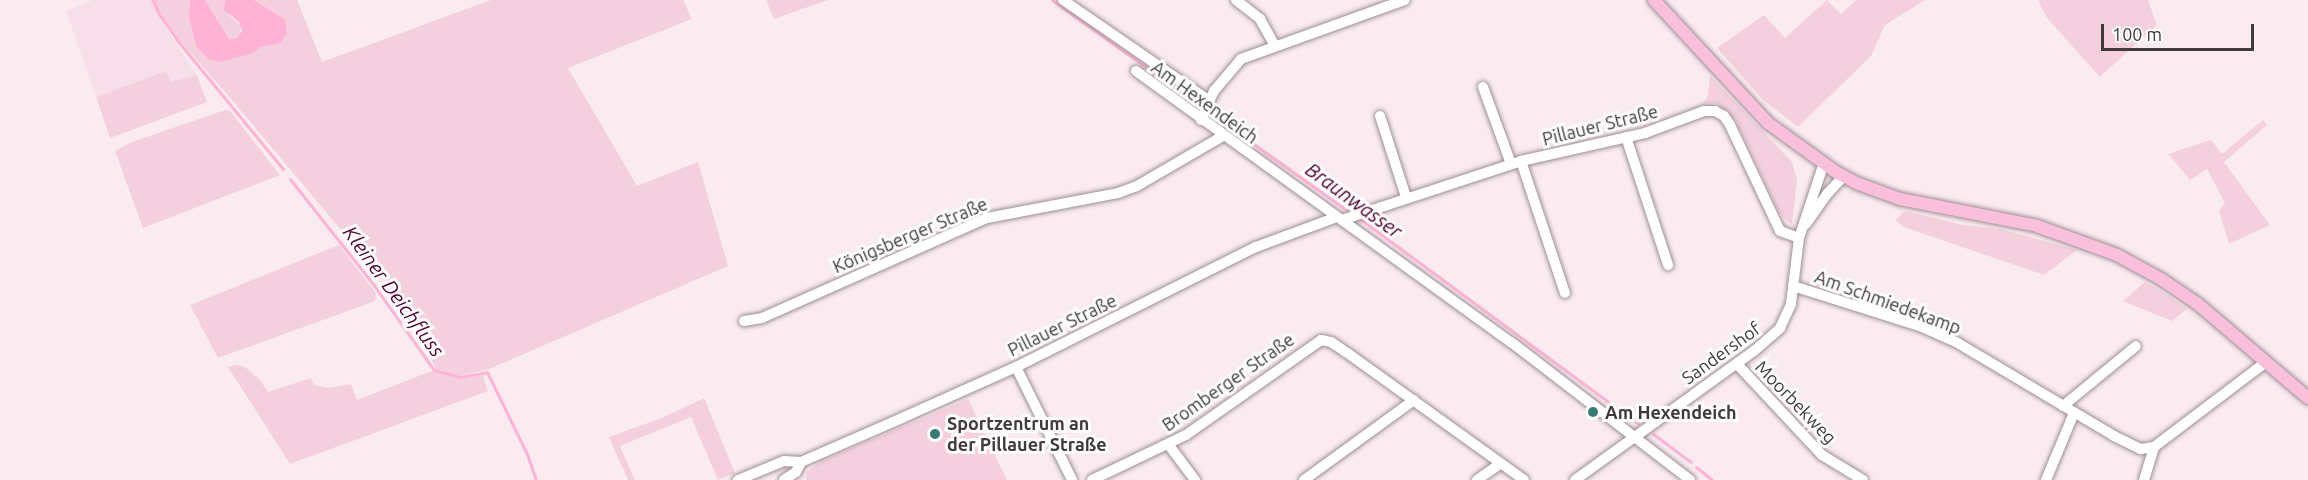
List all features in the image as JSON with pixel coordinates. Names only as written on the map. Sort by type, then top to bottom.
[{"type":"main road","points":[[1654,0],[1768,123],[1844,176],[1906,201],[2037,226],[2094,245],[2140,267],[2181,292],[2308,398]]},
{"type":"street","points":[[1063,0],[1208,100]]},
{"type":"street","points":[[1236,0],[1260,19],[1275,46]]},
{"type":"street","points":[[1201,117],[1208,100],[1221,80],[1241,59],[1389,3],[1405,0]]},
{"type":"street","name":"Am Hexendeich","points":[[1136,72],[1519,348],[1690,480]]},
{"type":"street","points":[[1484,87],[1516,163],[1565,293]]},
{"type":"street","name":"Pillauer Straße","points":[[738,480],[784,461],[801,462],[1016,367],[1256,247],[1516,163],[1664,127],[1704,111],[1715,111],[1724,116],[1779,231],[1799,238]]},
{"type":"street","points":[[1380,116],[1406,198]]},
{"type":"street","name":"Königsberger Straße","points":[[744,321],[762,318],[987,218],[1118,193],[1137,186],[1223,136]]},
{"type":"street","points":[[1626,137],[1668,265]]},
{"type":"street","name":"Sandershof","points":[[1575,480],[1766,343],[1780,328],[1791,304],[1799,238],[1824,163]]},
{"type":"street","name":"Sandershof","points":[[1799,238],[1815,210],[1844,176]]},
{"type":"street","name":"Am Schmiedekamp","points":[[1793,286],[1922,327],[1956,342],[2129,444],[2140,448],[2154,447]]},
{"type":"street","name":"Bromberger Straße","points":[[1092,480],[1185,435],[1321,339],[1331,342],[1524,480]]},
{"type":"street","points":[[2063,406],[2136,346]]},
{"type":"street","points":[[2144,480],[2154,447],[2266,362]]},
{"type":"street","name":"Moorbekweg","points":[[1737,364],[1822,455],[1863,480]]},
{"type":"street","points":[[1016,367],[1072,480]]},
{"type":"street","points":[[1304,480],[1414,400]]},
{"type":"street","points":[[2046,480],[2074,413]]},
{"type":"street","points":[[1168,444],[1195,480]]},
{"type":"street","name":"Pillauer Straße","points":[[784,480],[796,472],[801,462]]},
{"type":"street","points":[[1477,480],[1500,464]]},
{"type":"shaded area","points":[[92,0],[150,0],[197,75],[171,83],[166,71],[96,97],[66,11]]},
{"type":"shaded area","points":[[150,0],[190,0],[196,46],[251,54],[262,47],[281,43],[287,33],[285,19],[254,0],[297,0],[322,62],[491,0],[683,0],[692,19],[568,68],[637,186],[698,162],[728,266],[489,369],[460,376],[437,370],[394,293],[226,93],[158,16]]},
{"type":"shaded area","points":[[190,0],[205,0],[229,39],[236,38],[242,31],[239,22],[224,10],[225,0],[254,0],[285,19],[287,33],[281,43],[262,47],[251,54],[219,62],[208,59],[196,46],[189,17]]},
{"type":"shaded area","points":[[205,0],[225,0],[230,16],[241,26],[239,35],[229,40]]},
{"type":"shaded area","points":[[766,0],[828,0],[774,19]]},
{"type":"shaded area","points":[[1827,0],[1841,14],[1856,0],[1925,0],[1885,25],[1871,56],[1798,127],[1763,100],[1717,48],[1764,15],[1785,38]]},
{"type":"shaded area","points":[[2038,0],[2148,0],[2157,25],[2100,77],[2047,18]]},
{"type":"shaded area","points":[[166,71],[171,82],[197,75],[207,102],[110,138],[96,97]]},
{"type":"shaded area","points":[[1710,76],[1792,162],[1797,180],[1792,225],[1780,214],[1736,120],[1717,103],[1703,103],[1708,96]]},
{"type":"shaded area","points":[[225,110],[230,111],[280,175],[143,228],[115,151],[132,142]]},
{"type":"shaded area","points":[[2263,120],[2267,125],[2224,162],[2270,225],[2229,244],[2219,211],[2225,203],[2207,169],[2190,180],[2168,154],[2211,140],[2222,154]]},
{"type":"shaded area","points":[[1905,211],[1963,225],[2000,229],[2077,250],[2044,275],[1904,227],[1895,220]]},
{"type":"shaded area","points":[[339,245],[376,293],[375,301],[218,358],[190,305]]},
{"type":"shaded area","points":[[2145,282],[2187,309],[2172,321],[2123,301]]},
{"type":"shaded area","points":[[236,365],[245,367],[260,380],[268,392],[311,378],[314,385],[328,388],[351,384],[357,400],[434,370],[460,379],[483,375],[488,391],[290,464],[228,367]]},
{"type":"shaded area","points":[[704,398],[735,473],[718,480],[691,417],[620,446],[635,480],[628,480],[609,437],[662,418]]},
{"type":"shaded area","name":"Sportzentrum an der Pillauer Straße","points":[[968,399],[1007,480],[806,480],[807,472],[819,462]]},
{"type":"waterway","name":"Kleiner Deichfluss","points":[[153,0],[159,14],[177,40],[283,169]]},
{"type":"waterway","name":"Braunwasser","points":[[1052,0],[1351,213]]},
{"type":"waterway","name":"Kleiner Deichfluss","points":[[290,179],[373,284],[434,370],[460,377],[487,372],[527,454],[536,480]]},
{"type":"waterway","name":"Braunwasser","points":[[1359,218],[1638,424]]},
{"type":"waterway","name":"Braunwasser","points":[[1653,434],[1691,462]]},
{"type":"waterway","name":"Braunwasser","points":[[1696,467],[1712,480]]},
{"type":"place","name":"Am Hexendeich","points":[[1593,412]]},
{"type":"place","name":"Sportzentrum an der Pillauer Straße","points":[[935,434]]}]
